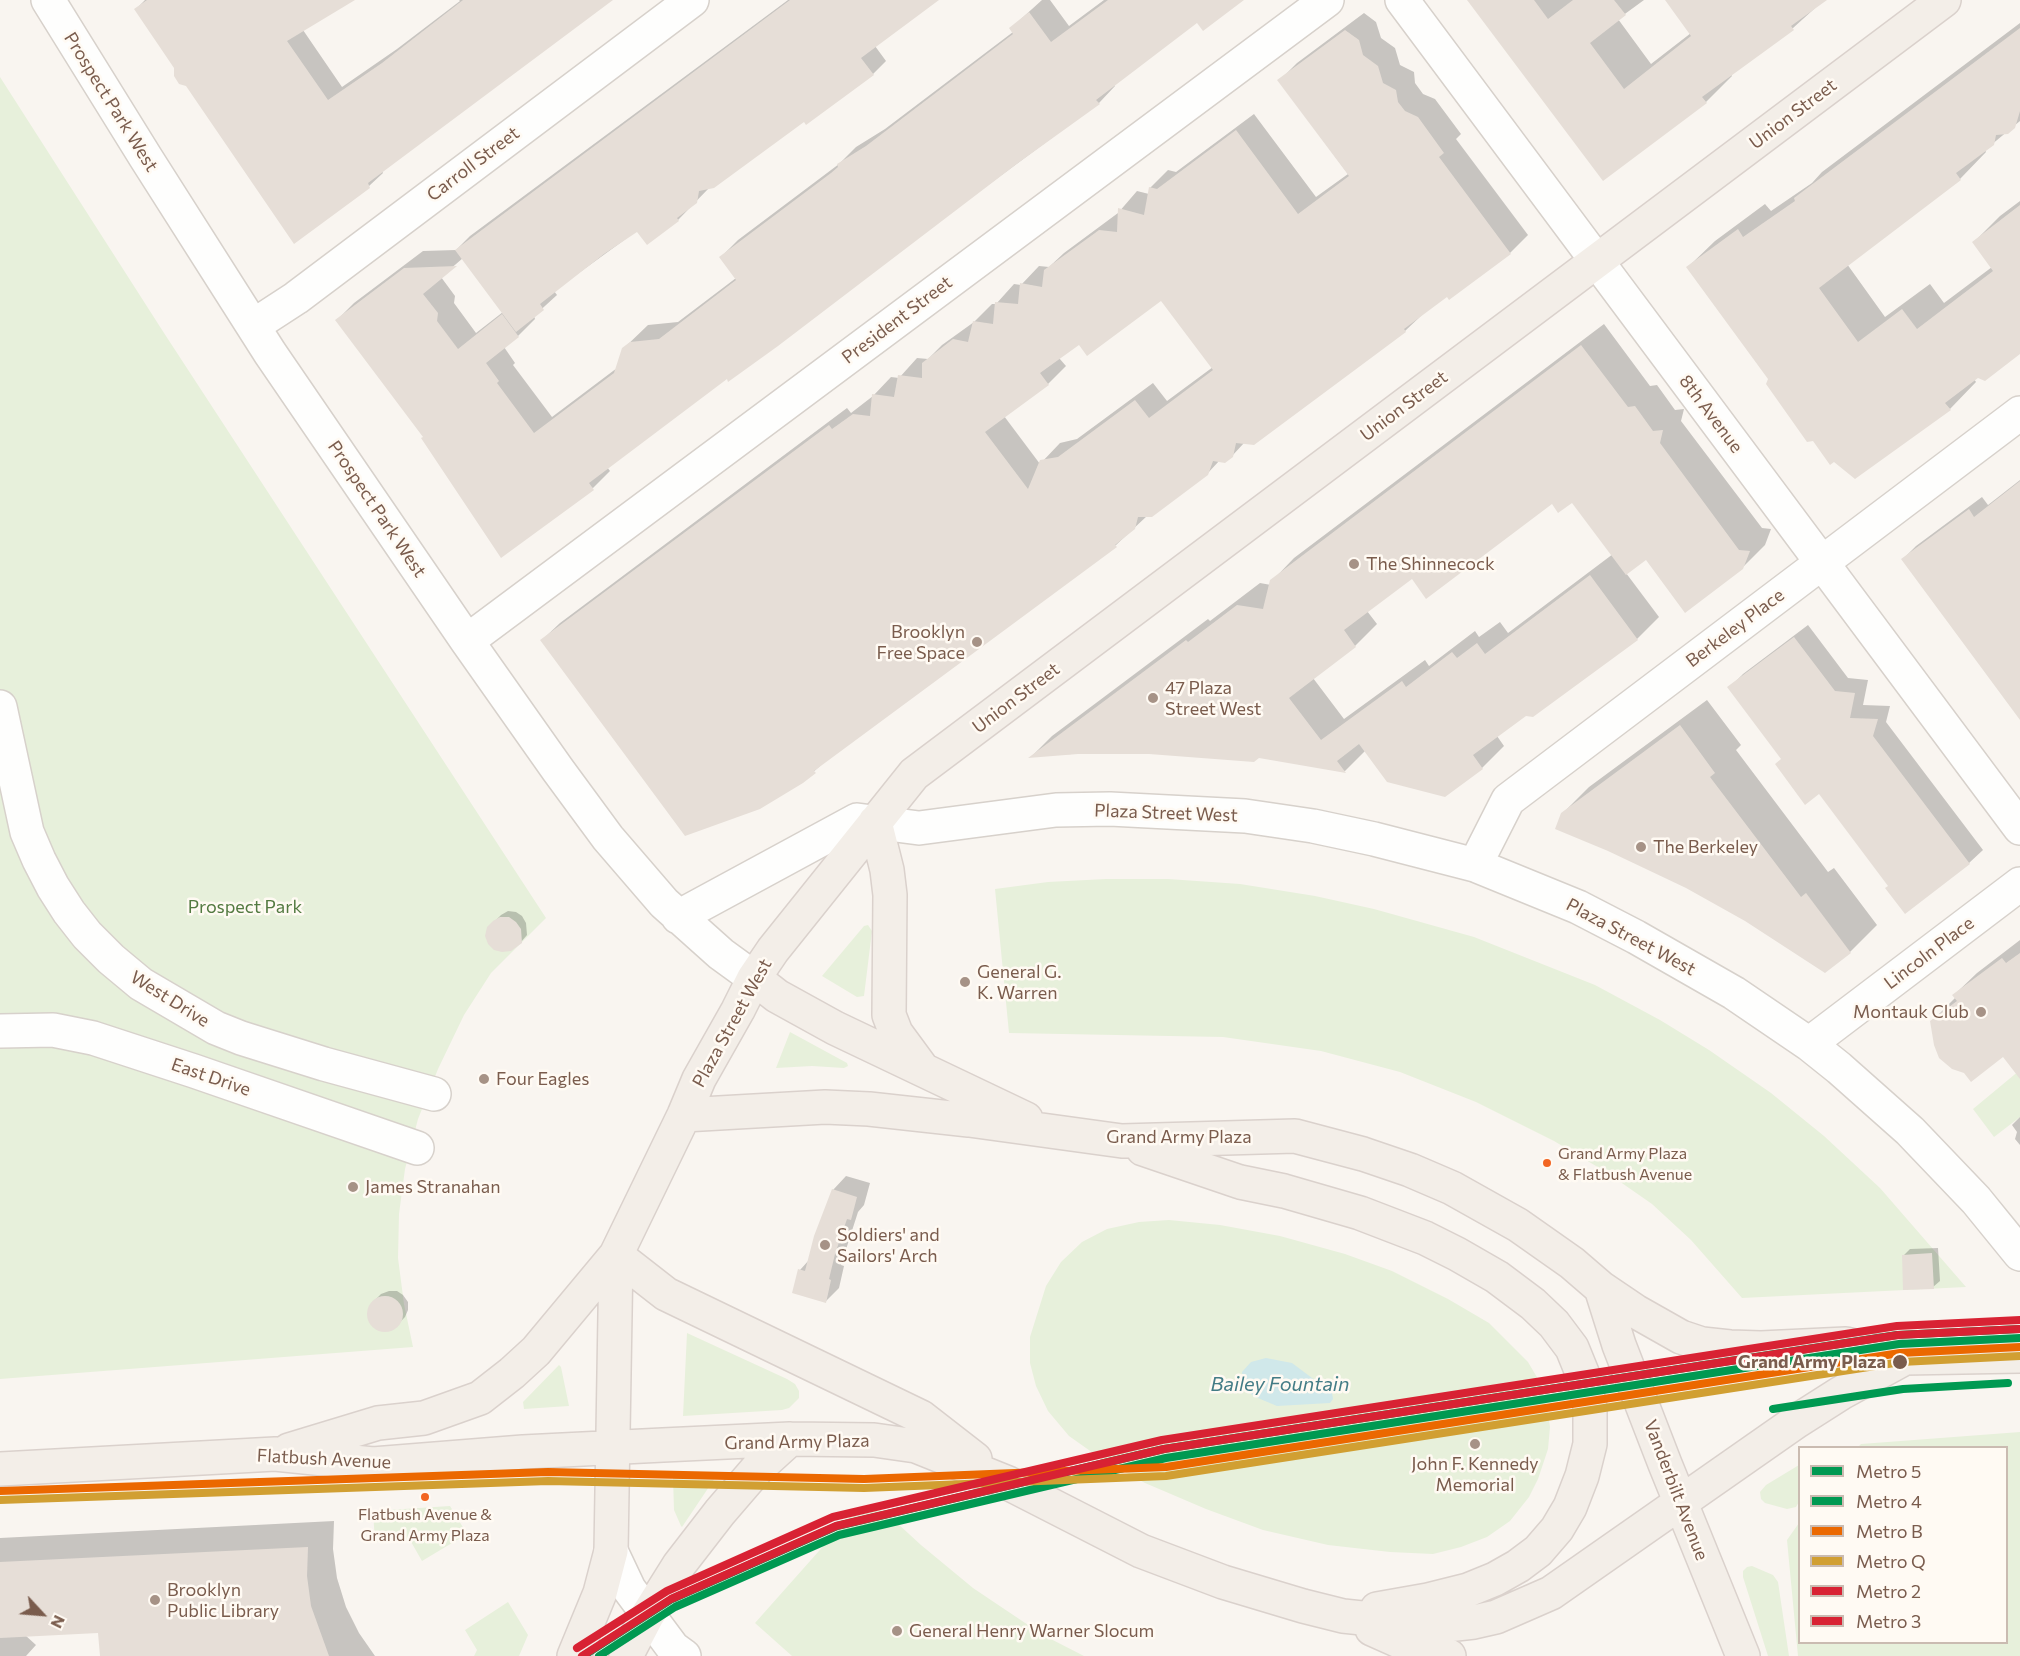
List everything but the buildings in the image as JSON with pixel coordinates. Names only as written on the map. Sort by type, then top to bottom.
[{"type":"main road","name":"Union Street","points":[[875,822],[914,774],[1944,0]]},
{"type":"main road","name":"Plaza Street West","points":[[574,1656],[600,1593],[611,1551],[616,1255],[699,1079],[754,978],[773,950],[875,822]]},
{"type":"main road","points":[[875,822],[887,870],[890,895],[889,1015],[896,1033],[923,1070]]},
{"type":"main road","points":[[754,978],[792,1005],[854,1037],[1052,1130]]},
{"type":"main road","name":"Grand Army Plaza","points":[[684,1115],[825,1107],[869,1109],[1052,1130],[1122,1141],[1295,1136],[1363,1154],[1410,1170],[1452,1188],[1493,1210],[1549,1246],[1601,1288]]},
{"type":"main road","points":[[1122,1141],[1240,1182],[1284,1191],[1360,1214],[1425,1238],[1497,1277],[1533,1304],[1554,1324],[1572,1348],[1583,1375],[1590,1407],[1590,1444],[1582,1476],[1570,1507],[1557,1529],[1538,1551],[1503,1574],[1468,1590],[1343,1616]]},
{"type":"main road","points":[[275,1454],[378,1423],[424,1418],[480,1398],[536,1351],[616,1255],[666,1293],[921,1417],[1008,1484]]},
{"type":"main road","points":[[1601,1288],[1655,1323],[1681,1337],[1702,1344],[1751,1348],[1846,1344],[1905,1358],[2020,1356]]},
{"type":"main road","name":"Vanderbilt Avenue","points":[[1601,1288],[1619,1345],[1743,1656]]},
{"type":"main road","points":[[1343,1616],[1438,1626],[1496,1617],[1551,1593],[1806,1415],[1905,1358]]},
{"type":"main road","points":[[626,1656],[647,1616],[679,1565],[757,1469],[790,1439]]},
{"type":"main road","name":"Grand Army Plaza","points":[[612,1448],[790,1439],[874,1440],[916,1446],[1008,1484],[1142,1551],[1223,1582],[1343,1616]]},
{"type":"main road","name":"Flatbush Avenue","points":[[0,1469],[275,1454],[373,1464],[523,1452],[612,1448]]},
{"type":"main road","points":[[1343,1616],[1428,1654],[1449,1656]]},
{"type":"street","name":"Carroll Street","points":[[253,326],[296,298],[692,0]]},
{"type":"street","name":"President Street","points":[[467,641],[1327,0]]},
{"type":"street","name":"8th Avenue","points":[[1402,0],[2020,828]]},
{"type":"street","name":"Prospect Park West","points":[[55,3],[253,326],[467,641],[608,838],[678,917],[721,954],[754,978]]},
{"type":"street","name":"Berkeley Place","points":[[1475,865],[1508,800],[2020,413]]},
{"type":"street","name":"West Drive","points":[[0,707],[27,832],[39,860],[69,912],[111,959],[159,996],[216,1028],[324,1064],[434,1095]]},
{"type":"street","name":"Plaza Street West","points":[[875,822],[919,828],[1056,810],[1110,809],[1245,816],[1313,825],[1475,865],[1578,907],[1636,937],[1734,993],[1809,1044],[1910,1131],[1976,1200],[2020,1254]]},
{"type":"street","points":[[678,917],[857,820],[875,822]]},
{"type":"street","name":"Lincoln Place","points":[[1809,1044],[2020,884]]},
{"type":"street","name":"East Drive","points":[[0,1031],[53,1030],[93,1038],[417,1148]]},
{"type":"street","points":[[611,1551],[628,1589],[673,1648],[684,1656]]},
{"type":"green space","name":"Prospect Park","points":[[0,77],[164,333],[546,918],[491,973],[464,1015],[438,1069],[418,1119],[405,1169],[399,1214],[398,1258],[413,1347],[0,1379]]},
{"type":"green space","points":[[1168,879],[1240,884],[1315,896],[1374,909],[1474,937],[1595,985],[1709,1050],[1771,1093],[1824,1136],[1880,1188],[1966,1287],[1742,1298],[1691,1240],[1652,1204],[1606,1172],[1554,1141],[1476,1102],[1400,1072],[1321,1051],[1223,1037],[1009,1033],[995,889],[1048,882]]},
{"type":"green space","points":[[868,925],[872,931],[864,996],[857,997],[822,976],[864,926]]},
{"type":"green space","points":[[790,1032],[847,1063],[848,1066],[844,1068],[812,1066],[776,1068]]},
{"type":"green space","points":[[2020,1070],[2020,1117],[1994,1137],[1973,1109]]},
{"type":"green space","points":[[1169,1220],[1220,1225],[1280,1236],[1345,1254],[1392,1271],[1489,1323],[1528,1362],[1538,1379],[1546,1402],[1550,1427],[1548,1449],[1538,1479],[1529,1497],[1510,1521],[1487,1537],[1433,1554],[1328,1545],[1263,1530],[1206,1509],[1145,1483],[1103,1460],[1069,1436],[1048,1411],[1036,1386],[1030,1363],[1030,1337],[1046,1286],[1061,1262],[1082,1242],[1107,1229],[1139,1222]]},
{"type":"green space","points":[[687,1333],[787,1379],[795,1384],[799,1391],[799,1398],[789,1408],[782,1410],[683,1416]]},
{"type":"green space","points":[[559,1365],[569,1406],[524,1409],[523,1402]]},
{"type":"green space","points":[[2020,1432],[2020,1656],[1798,1656],[1787,1540],[1798,1524],[1798,1644],[2008,1644],[2008,1446],[1859,1446],[1861,1444]]},
{"type":"green space","points":[[1798,1466],[1798,1504],[1796,1507],[1787,1509],[1765,1503],[1761,1499],[1760,1492],[1766,1485]]},
{"type":"green space","points":[[713,1476],[715,1478],[682,1527],[674,1510],[673,1477]]},
{"type":"green space","points":[[450,1506],[467,1534],[422,1561],[410,1540],[375,1542],[373,1511]]},
{"type":"green space","points":[[858,1507],[884,1511],[973,1588],[1043,1635],[1084,1656],[792,1656],[755,1623]]},
{"type":"green space","points":[[1752,1566],[1773,1575],[1778,1582],[1789,1656],[1768,1656],[1743,1577],[1743,1571]]},
{"type":"green space","points":[[508,1602],[528,1635],[519,1656],[474,1656],[477,1650],[465,1630]]},
{"type":"water","name":"Bailey Fountain","points":[[1266,1358],[1292,1363],[1332,1393],[1333,1399],[1330,1403],[1277,1406],[1253,1396],[1243,1385],[1242,1372],[1251,1362]]},
{"type":"metro line","name":"3","points":[[577,1648],[667,1591],[833,1517],[1162,1440],[1897,1326],[2020,1320]]},
{"type":"metro line","name":"5","points":[[583,1656],[672,1599],[837,1526],[1164,1449],[1897,1335],[2020,1329]]},
{"type":"metro line","name":"2","points":[[582,1656],[671,1599],[836,1526],[1164,1449],[1898,1335],[2020,1329]]},
{"type":"metro line","name":"4","points":[[599,1656],[675,1607],[839,1535],[1166,1458],[1899,1344],[2020,1338]]},
{"type":"metro line","name":"B","points":[[0,1491],[548,1472],[864,1479],[1166,1467],[1900,1353],[2020,1347]]},
{"type":"metro line","name":"Q","points":[[0,1500],[548,1481],[864,1488],[1166,1476],[1901,1362],[2020,1356]]},
{"type":"metro line","name":"5","points":[[1773,1409],[1903,1389],[2008,1383]]},
{"type":"place","name":"The Shinnecock","points":[[1354,564]]},
{"type":"place","name":"Brooklyn Free Space","points":[[977,642]]},
{"type":"place","name":"47 Plaza Street West","points":[[1153,698]]},
{"type":"place","name":"The Berkeley","points":[[1641,847]]},
{"type":"place","name":"General G. K. Warren","points":[[965,982]]},
{"type":"place","name":"Montauk Club","points":[[1981,1012]]},
{"type":"place","name":"Four Eagles","points":[[484,1079]]},
{"type":"place","name":"Grand Army Plaza & Flatbush Avenue","points":[[1547,1163]]},
{"type":"place","name":"James Stranahan","points":[[353,1187]]},
{"type":"place","name":"Soldiers' and Sailors' Arch","points":[[825,1245]]},
{"type":"place","name":"Grand Army Plaza","points":[[1900,1362]]},
{"type":"place","name":"John F. Kennedy Memorial","points":[[1475,1444]]},
{"type":"place","name":"Flatbush Avenue & Grand Army Plaza","points":[[425,1497]]},
{"type":"place","name":"Brooklyn Public Library","points":[[155,1600]]},
{"type":"place","name":"General Henry Warner Slocum","points":[[897,1631]]}]
